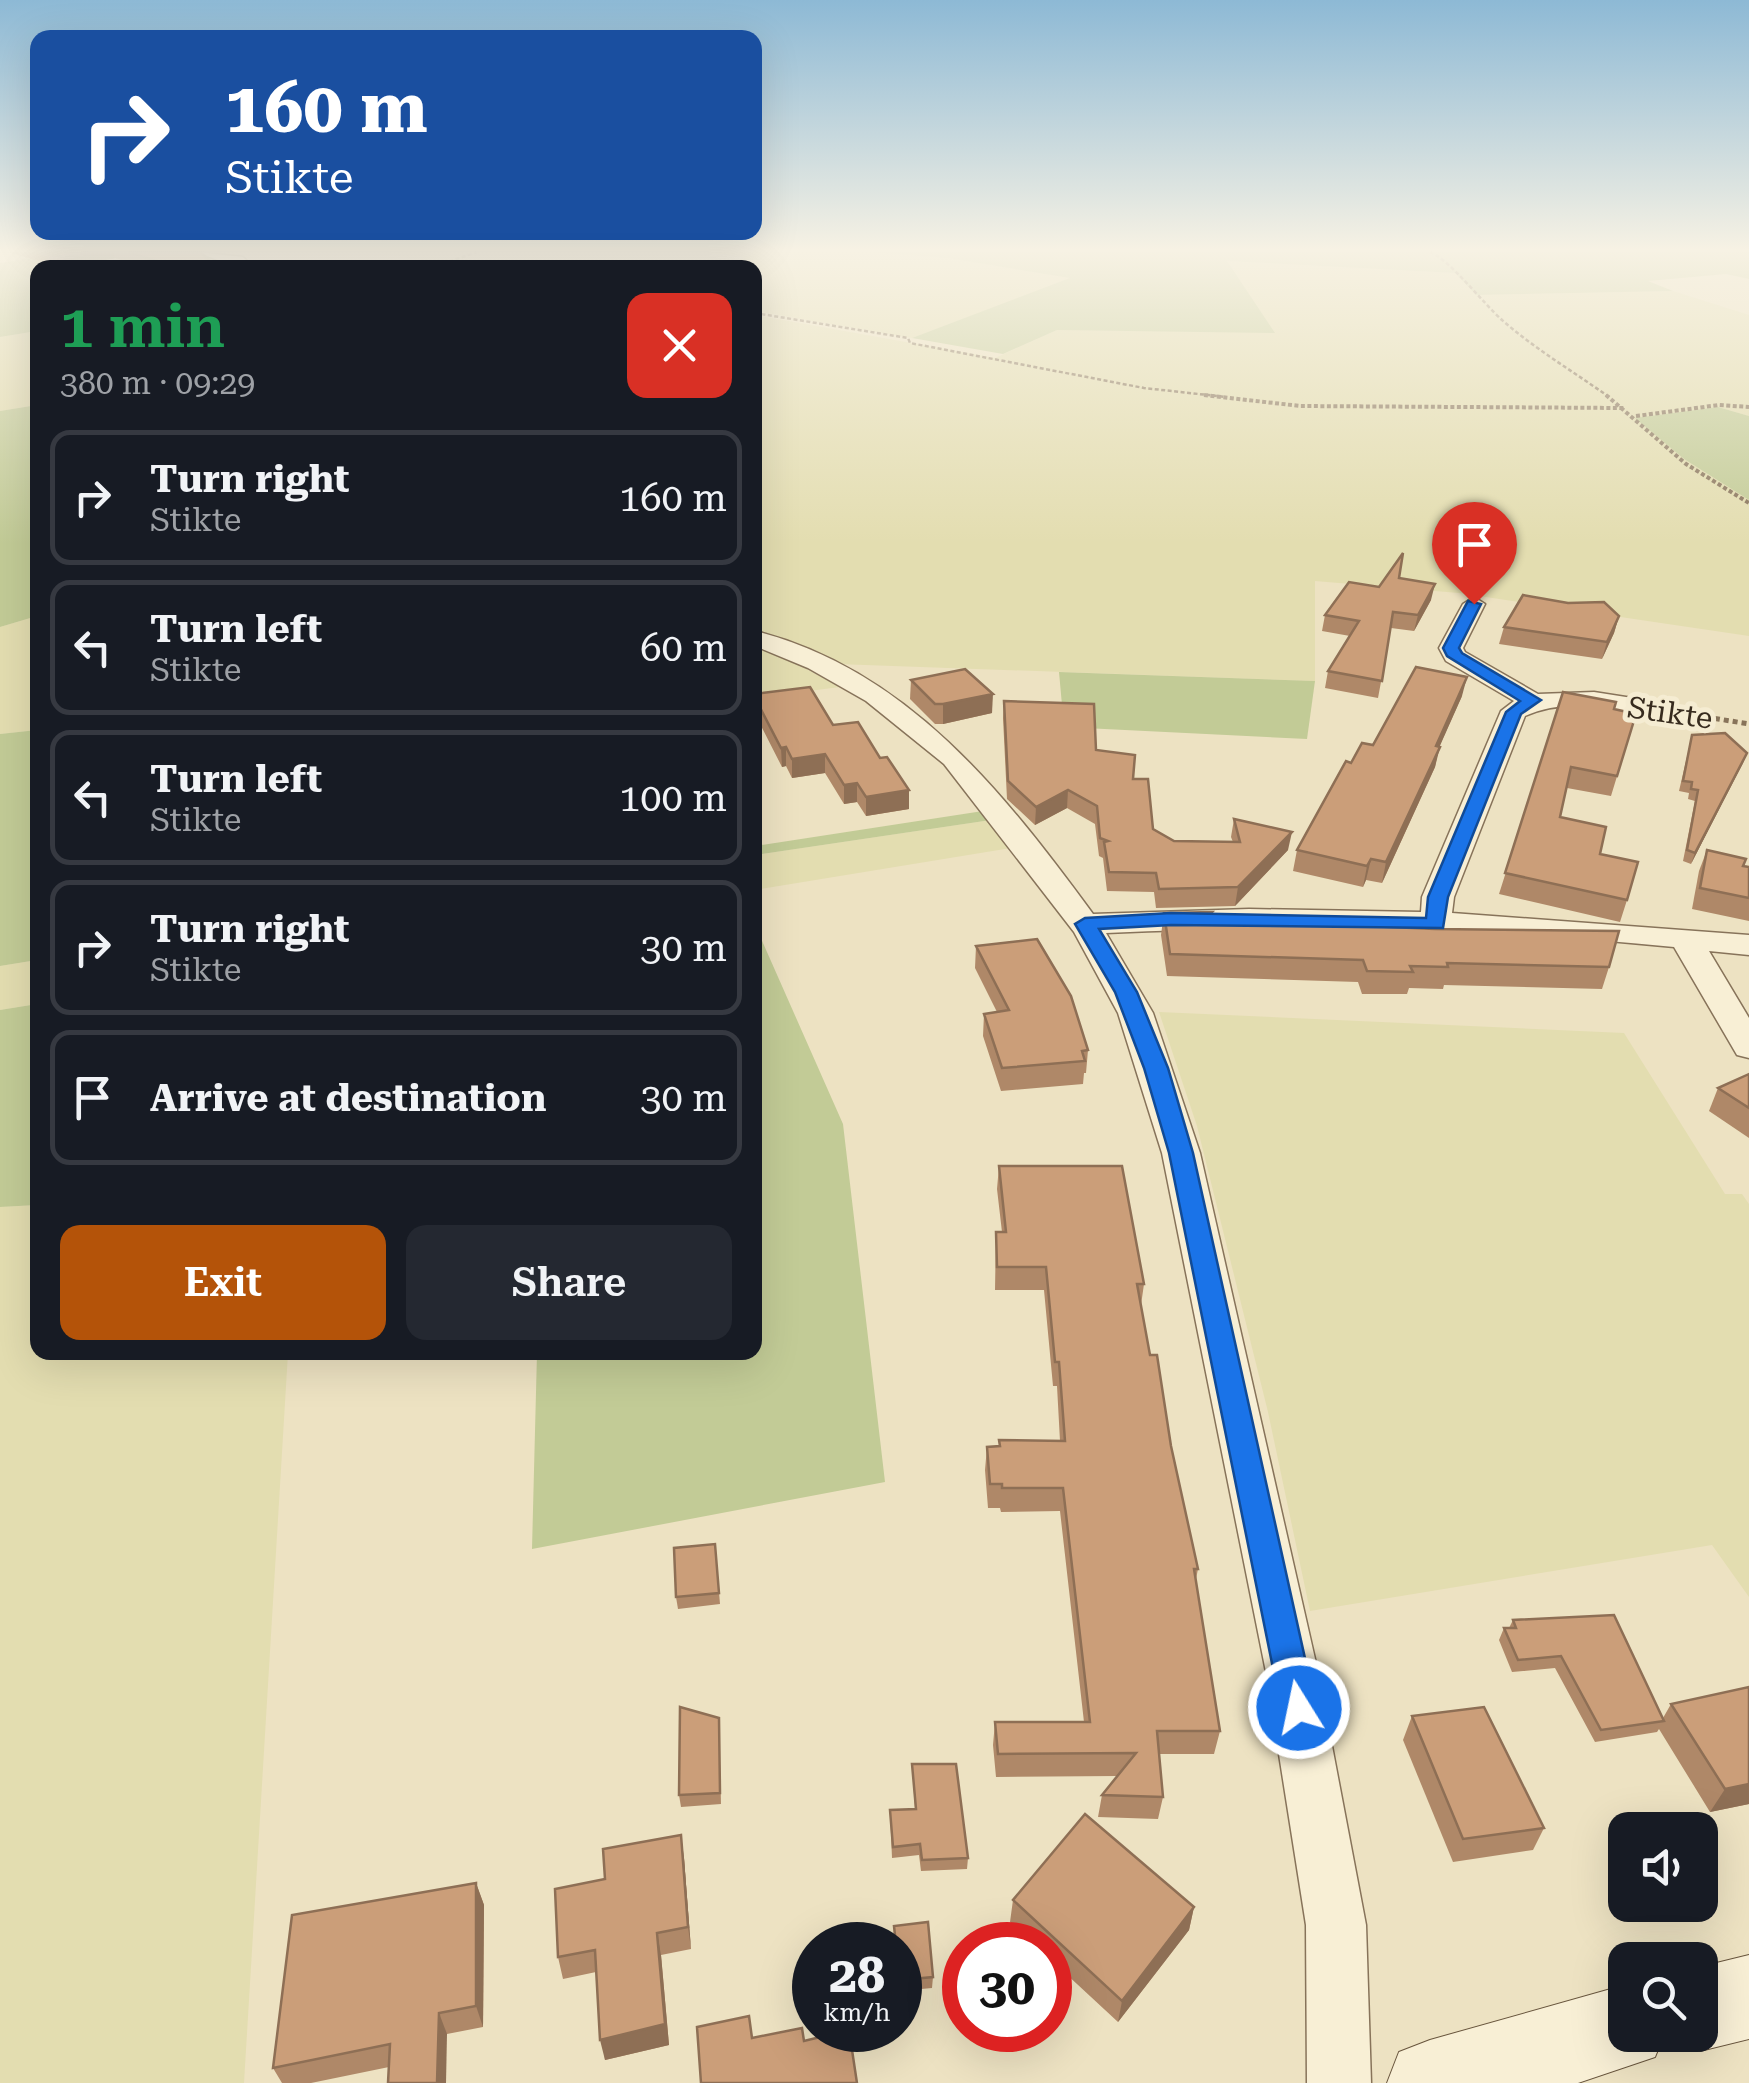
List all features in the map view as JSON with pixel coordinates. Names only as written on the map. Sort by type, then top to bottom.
[{"type":"main road","points":[[1718,2005],[1749,1997]]},
{"type":"main road","points":[[1430,2083],[1608,2033]]},
{"type":"street","points":[[1435,924],[1438,897],[1514,712],[1532,700],[1455,656],[1451,648],[1474,604]]},
{"type":"street","points":[[762,641],[874,695],[926,734],[974,781],[1085,924],[1126,992],[1156,1068],[1181,1153],[1292,1672],[1333,1906],[1340,2083]]},
{"type":"street","name":"Stikte","points":[[1532,700],[1576,698],[1678,713]]},
{"type":"street","points":[[1085,924],[1171,919],[1435,924],[1749,945]]},
{"type":"street","points":[[1685,938],[1749,1046]]},
{"type":"path","points":[[942,349],[1144,388],[1300,406],[1624,408]]},
{"type":"path","points":[[1542,349],[1635,416],[1686,464],[1749,502]]},
{"type":"path","points":[[1635,416],[1718,405],[1749,407]]},
{"type":"path","name":"Stikte","points":[[1678,713],[1749,724]]},
{"type":"shaded area","points":[[0,349],[30,349],[30,406],[0,411]]},
{"type":"shaded area","points":[[762,349],[946,349],[995,358],[1014,349],[1749,349],[1749,416],[1718,407],[1636,418],[1684,459],[1749,500],[1749,636],[1459,593],[1315,581],[1315,681],[837,664],[791,641],[762,633]]},
{"type":"shaded area","points":[[30,618],[30,731],[0,734],[0,627]]},
{"type":"shaded area","points":[[762,648],[797,664],[840,687],[762,697]]},
{"type":"shaded area","points":[[991,820],[1011,848],[762,889],[762,854]]},
{"type":"shaded area","points":[[30,961],[30,1005],[0,1010],[0,966]]},
{"type":"shaded area","points":[[1159,1012],[1624,1033],[1725,1194],[1742,1194],[1749,1204],[1749,1597],[1712,1545],[1310,1611],[1268,1412],[1197,1126]]},
{"type":"shaded area","points":[[30,1205],[30,1360],[288,1360],[244,2083],[0,2083],[0,1207]]},
{"type":"green space","points":[[976,349],[1014,349],[1003,354]]},
{"type":"green space","points":[[30,406],[30,618],[0,627],[0,411]]},
{"type":"green space","points":[[1718,407],[1749,416],[1749,500],[1684,459],[1635,418]]},
{"type":"green space","points":[[1059,672],[1315,681],[1307,739],[1064,727]]},
{"type":"green space","points":[[30,731],[30,961],[0,966],[0,734]]},
{"type":"green space","points":[[983,811],[991,820],[762,854],[762,845]]},
{"type":"green space","points":[[762,941],[843,1124],[885,1482],[532,1549],[537,1360],[762,1360]]},
{"type":"green space","points":[[30,1005],[30,1205],[0,1207],[0,1010]]},
{"type":"building","points":[[1403,553],[1399,578],[1435,584],[1418,615],[1393,612],[1382,681],[1328,671],[1359,621],[1325,615],[1349,582],[1379,587]]},
{"type":"building","points":[[1523,595],[1568,603],[1604,602],[1619,616],[1607,642],[1504,627]]},
{"type":"building","points":[[1416,667],[1467,677],[1436,746],[1440,747],[1386,862],[1371,859],[1367,866],[1297,850],[1346,761],[1351,763],[1362,743],[1373,745]]},
{"type":"building","points":[[965,669],[993,694],[935,704],[911,680]]},
{"type":"building","points":[[810,687],[833,725],[858,722],[880,758],[887,757],[909,790],[866,797],[857,783],[844,785],[825,754],[792,759],[786,747],[781,748],[762,711],[762,693]]},
{"type":"building","points":[[1563,692],[1616,702],[1614,709],[1636,714],[1617,776],[1571,767],[1560,817],[1606,827],[1600,854],[1638,862],[1627,900],[1505,873]]},
{"type":"building","points":[[1004,701],[1094,704],[1096,750],[1135,755],[1133,779],[1148,779],[1153,829],[1174,841],[1240,842],[1234,819],[1292,832],[1238,887],[1159,889],[1156,873],[1109,872],[1104,842],[1108,841],[1100,838],[1097,806],[1068,790],[1036,807],[1008,781]]},
{"type":"building","points":[[1725,733],[1747,753],[1695,853],[1687,850],[1698,790],[1691,789],[1692,782],[1683,781],[1692,735]]},
{"type":"building","points":[[1707,850],[1746,859],[1743,866],[1749,867],[1749,898],[1700,888]]},
{"type":"building","points":[[1212,912],[1205,919],[1435,929],[1619,931],[1609,967],[1447,963],[1448,967],[1410,966],[1413,972],[1367,971],[1363,960],[1170,954],[1164,913]]},
{"type":"building","points":[[1037,939],[1071,996],[1088,1050],[1082,1051],[1085,1061],[1002,1068],[984,1014],[1009,1010],[976,946]]},
{"type":"building","points":[[1749,1074],[1749,1108],[1718,1088]]},
{"type":"building","points":[[999,1166],[1122,1166],[1144,1284],[1137,1284],[1150,1355],[1157,1355],[1171,1446],[1198,1569],[1194,1569],[1220,1731],[1157,1731],[1163,1797],[1102,1795],[1136,1753],[998,1754],[995,1722],[1090,1722],[1063,1488],[1002,1488],[1002,1484],[990,1484],[987,1447],[1000,1446],[999,1440],[1065,1441],[1046,1267],[997,1267],[996,1232],[1006,1232]]},
{"type":"building","points":[[715,1544],[719,1593],[676,1597],[674,1548]]},
{"type":"building","points":[[1614,1615],[1664,1721],[1601,1730],[1561,1656],[1518,1660],[1504,1628],[1516,1628],[1513,1620]]},
{"type":"building","points":[[1749,1687],[1749,1784],[1725,1789],[1671,1704]]},
{"type":"building","points":[[680,1707],[719,1718],[720,1793],[679,1795]]},
{"type":"building","points":[[1484,1707],[1544,1828],[1463,1839],[1412,1716]]},
{"type":"building","points":[[912,1764],[956,1764],[968,1858],[922,1860],[920,1844],[893,1847],[890,1810],[916,1809]]},
{"type":"building","points":[[1085,1814],[1194,1907],[1122,2001],[1072,1955],[1072,1922],[1037,1922],[1013,1900]]},
{"type":"building","points":[[681,1835],[688,1927],[657,1933],[665,2024],[600,2040],[595,1950],[558,1957],[555,1889],[605,1879],[603,1849]]},
{"type":"building","points":[[476,1883],[476,2006],[439,2013],[437,2083],[388,2083],[390,2044],[273,2068],[292,1915]]},
{"type":"building","points":[[928,1922],[933,1977],[922,1978],[922,1923]]},
{"type":"building","points":[[749,2016],[752,2038],[792,2030],[792,2052],[852,2052],[857,2083],[701,2083],[697,2027]]},
{"type":"route","points":[[1299,1708],[1181,1153],[1156,1068],[1126,992],[1085,924],[1171,919],[1435,924],[1438,897],[1514,712],[1532,700],[1455,656],[1451,648],[1474,604]]}]
